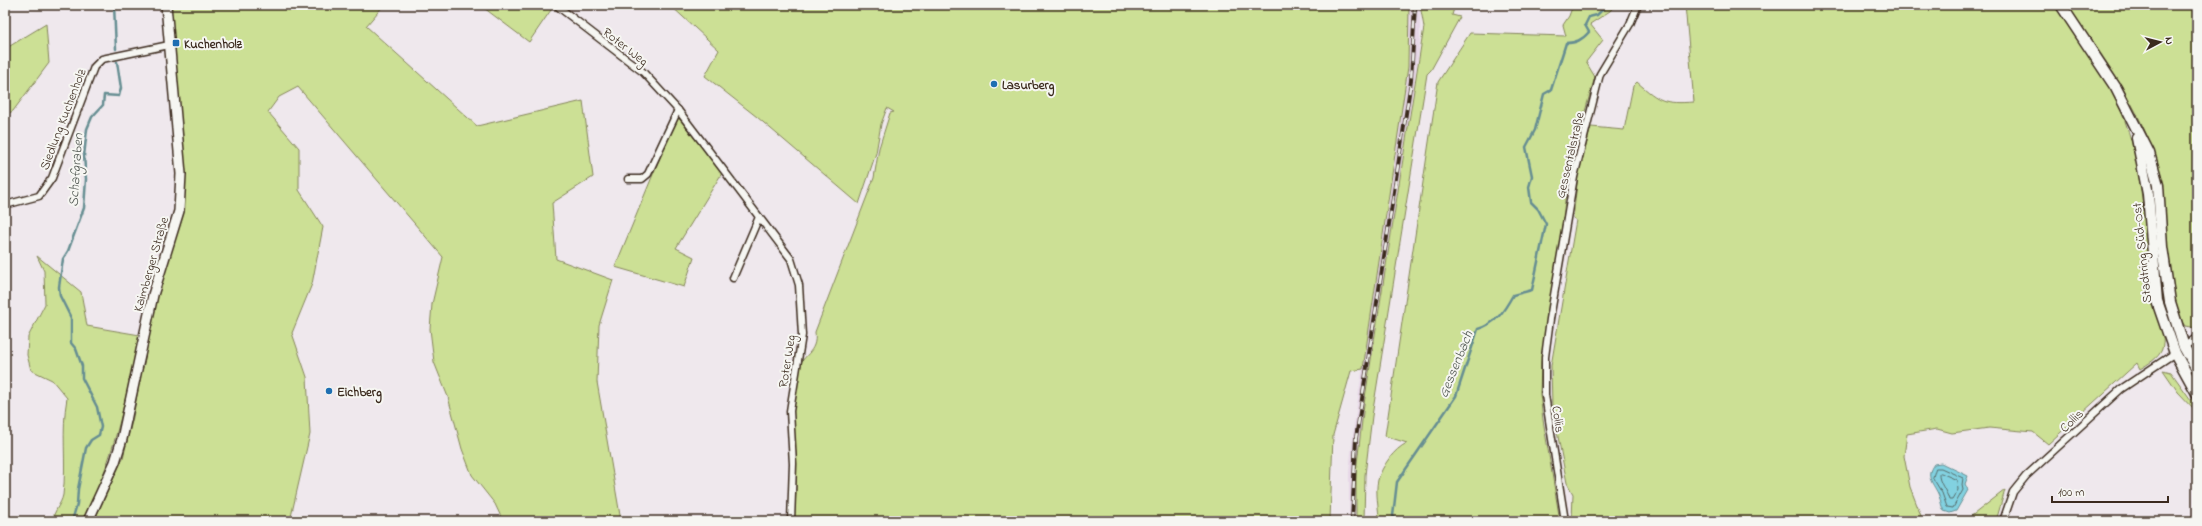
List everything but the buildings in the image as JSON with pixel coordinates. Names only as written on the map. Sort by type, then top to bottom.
[{"type":"main road","name":"Kaimberger Straße","points":[[88,521],[114,462],[122,439],[153,295],[180,211],[180,174],[166,5]]},
{"type":"main road","name":"Stadtring Süd-Ost","points":[[2061,5],[2116,88],[2149,153],[2154,167],[2170,302],[2184,346],[2197,370]]},
{"type":"main road","name":"Stadtring Süd-Ost","points":[[2135,128],[2148,194],[2157,301],[2174,353],[2197,393]]},
{"type":"street","name":"Roter Weg","points":[[556,5],[643,72],[678,110],[791,259],[799,285],[802,335],[790,411],[793,464],[791,521]]},
{"type":"street","name":"Gessentalstraße","points":[[1550,319],[1574,177],[1600,74],[1630,24],[1638,5]]},
{"type":"street","name":"Siedlung Kuchenholz","points":[[5,206],[39,196],[52,178],[94,67],[102,59],[169,45]]},
{"type":"street","points":[[628,179],[642,179],[648,174],[678,110]]},
{"type":"street","points":[[733,278],[759,217]]},
{"type":"street","name":"Collis","points":[[1550,319],[1545,357],[1545,395],[1565,521]]},
{"type":"street","points":[[2184,346],[2197,336]]},
{"type":"street","name":"Collis","points":[[2003,521],[2013,492],[2026,476],[2121,389],[2174,353]]},
{"type":"shaded area","points":[[1409,5],[1420,5],[1420,40],[1417,67],[1364,404],[1356,472],[1356,521],[1349,521],[1349,473],[1354,425],[1408,67]]},
{"type":"green space","points":[[171,5],[384,5],[366,26],[477,126],[583,101],[593,177],[552,203],[556,259],[613,280],[599,325],[597,382],[621,521],[503,521],[495,504],[472,475],[462,449],[448,397],[434,362],[430,329],[432,304],[443,257],[298,87],[279,97],[268,112],[299,148],[299,190],[323,227],[312,284],[292,333],[307,377],[310,434],[290,521],[94,521],[123,458],[133,417],[153,306],[183,206]]},
{"type":"green space","points":[[488,5],[550,5],[553,7],[529,42],[484,8]]},
{"type":"green space","points":[[670,5],[1409,5],[1408,67],[1363,369],[1351,371],[1333,435],[1330,521],[793,521],[796,465],[793,409],[797,372],[802,361],[812,350],[814,345],[815,332],[874,178],[879,148],[890,113],[894,112],[887,108],[881,124],[876,153],[859,204],[757,117],[705,76],[719,50]]},
{"type":"green space","points":[[1420,5],[1455,5],[1452,15],[1460,17],[1431,70],[1427,74],[1372,416],[1365,475],[1364,521],[1356,521],[1356,472],[1364,404],[1424,27]]},
{"type":"green space","points":[[1573,5],[1615,5],[1610,11],[1590,24],[1603,40],[1586,62],[1595,77],[1569,166],[1559,252],[1541,362],[1540,394],[1543,420],[1560,521],[1379,521],[1377,490],[1378,480],[1393,454],[1407,443],[1385,436],[1438,82],[1470,33],[1566,36],[1563,25],[1569,16]]},
{"type":"green space","points":[[1685,5],[2056,5],[2091,55],[2107,81],[2120,108],[2128,131],[2135,155],[2143,204],[2154,302],[2163,337],[2161,352],[2140,369],[2137,363],[2048,444],[2033,432],[1989,428],[1952,433],[1937,429],[1907,434],[1904,456],[1910,487],[1923,521],[1572,521],[1573,494],[1567,483],[1552,406],[1551,366],[1576,220],[1573,218],[1578,175],[1591,127],[1624,130],[1633,86],[1637,82],[1657,98],[1676,103],[1694,102]]},
{"type":"green space","points":[[2067,5],[2197,5],[2196,328],[2185,326],[2179,316],[2175,303],[2169,272],[2162,189],[2158,166],[2153,151],[2136,112],[2115,75]]},
{"type":"green space","points":[[46,24],[49,63],[13,111],[5,115],[5,49]]},
{"type":"green space","points":[[677,116],[722,173],[676,248],[694,257],[684,287],[615,267]]},
{"type":"green space","points":[[37,256],[81,292],[87,326],[140,335],[110,454],[93,499],[82,521],[53,521],[54,514],[63,495],[64,423],[67,398],[52,380],[31,370],[27,355],[28,337],[45,304],[44,271]]},
{"type":"green space","points":[[2163,370],[2171,372],[2191,400],[2193,399],[2197,402],[2197,412],[2178,392]]},
{"type":"green space","points":[[2005,490],[1996,521],[1965,521]]},
{"type":"water","points":[[1941,463],[1968,476],[1965,484],[1968,490],[1956,511],[1950,513],[1944,511],[1930,477],[1931,469],[1934,464]]},
{"type":"waterway","name":"Schafgraben","points":[[114,5],[116,49]]},
{"type":"waterway","name":"Gessenbach","points":[[1398,521],[1393,516],[1397,482],[1456,396],[1478,329],[1495,320],[1513,295],[1532,290],[1546,224],[1538,209],[1531,202],[1529,187],[1532,176],[1526,147],[1535,130],[1544,94],[1551,90],[1566,43],[1576,42],[1586,35],[1589,32],[1585,25],[1589,17],[1597,15],[1607,5]]},
{"type":"waterway","name":"Schafgraben","points":[[72,521],[77,504],[78,489],[86,448],[91,440],[99,435],[101,427],[97,407],[82,378],[82,366],[76,349],[71,343],[71,318],[60,296],[59,287],[63,259],[68,251],[84,208],[86,179],[84,156],[87,129],[92,117],[103,105],[104,95],[119,96],[121,88],[117,62]]},
{"type":"railway","points":[[1352,521],[1356,438],[1411,81],[1415,5]]},
{"type":"place","name":"Kuchenholz","points":[[176,43]]},
{"type":"place","name":"Lasurberg","points":[[994,84]]},
{"type":"place","name":"Eichberg","points":[[329,391]]}]
